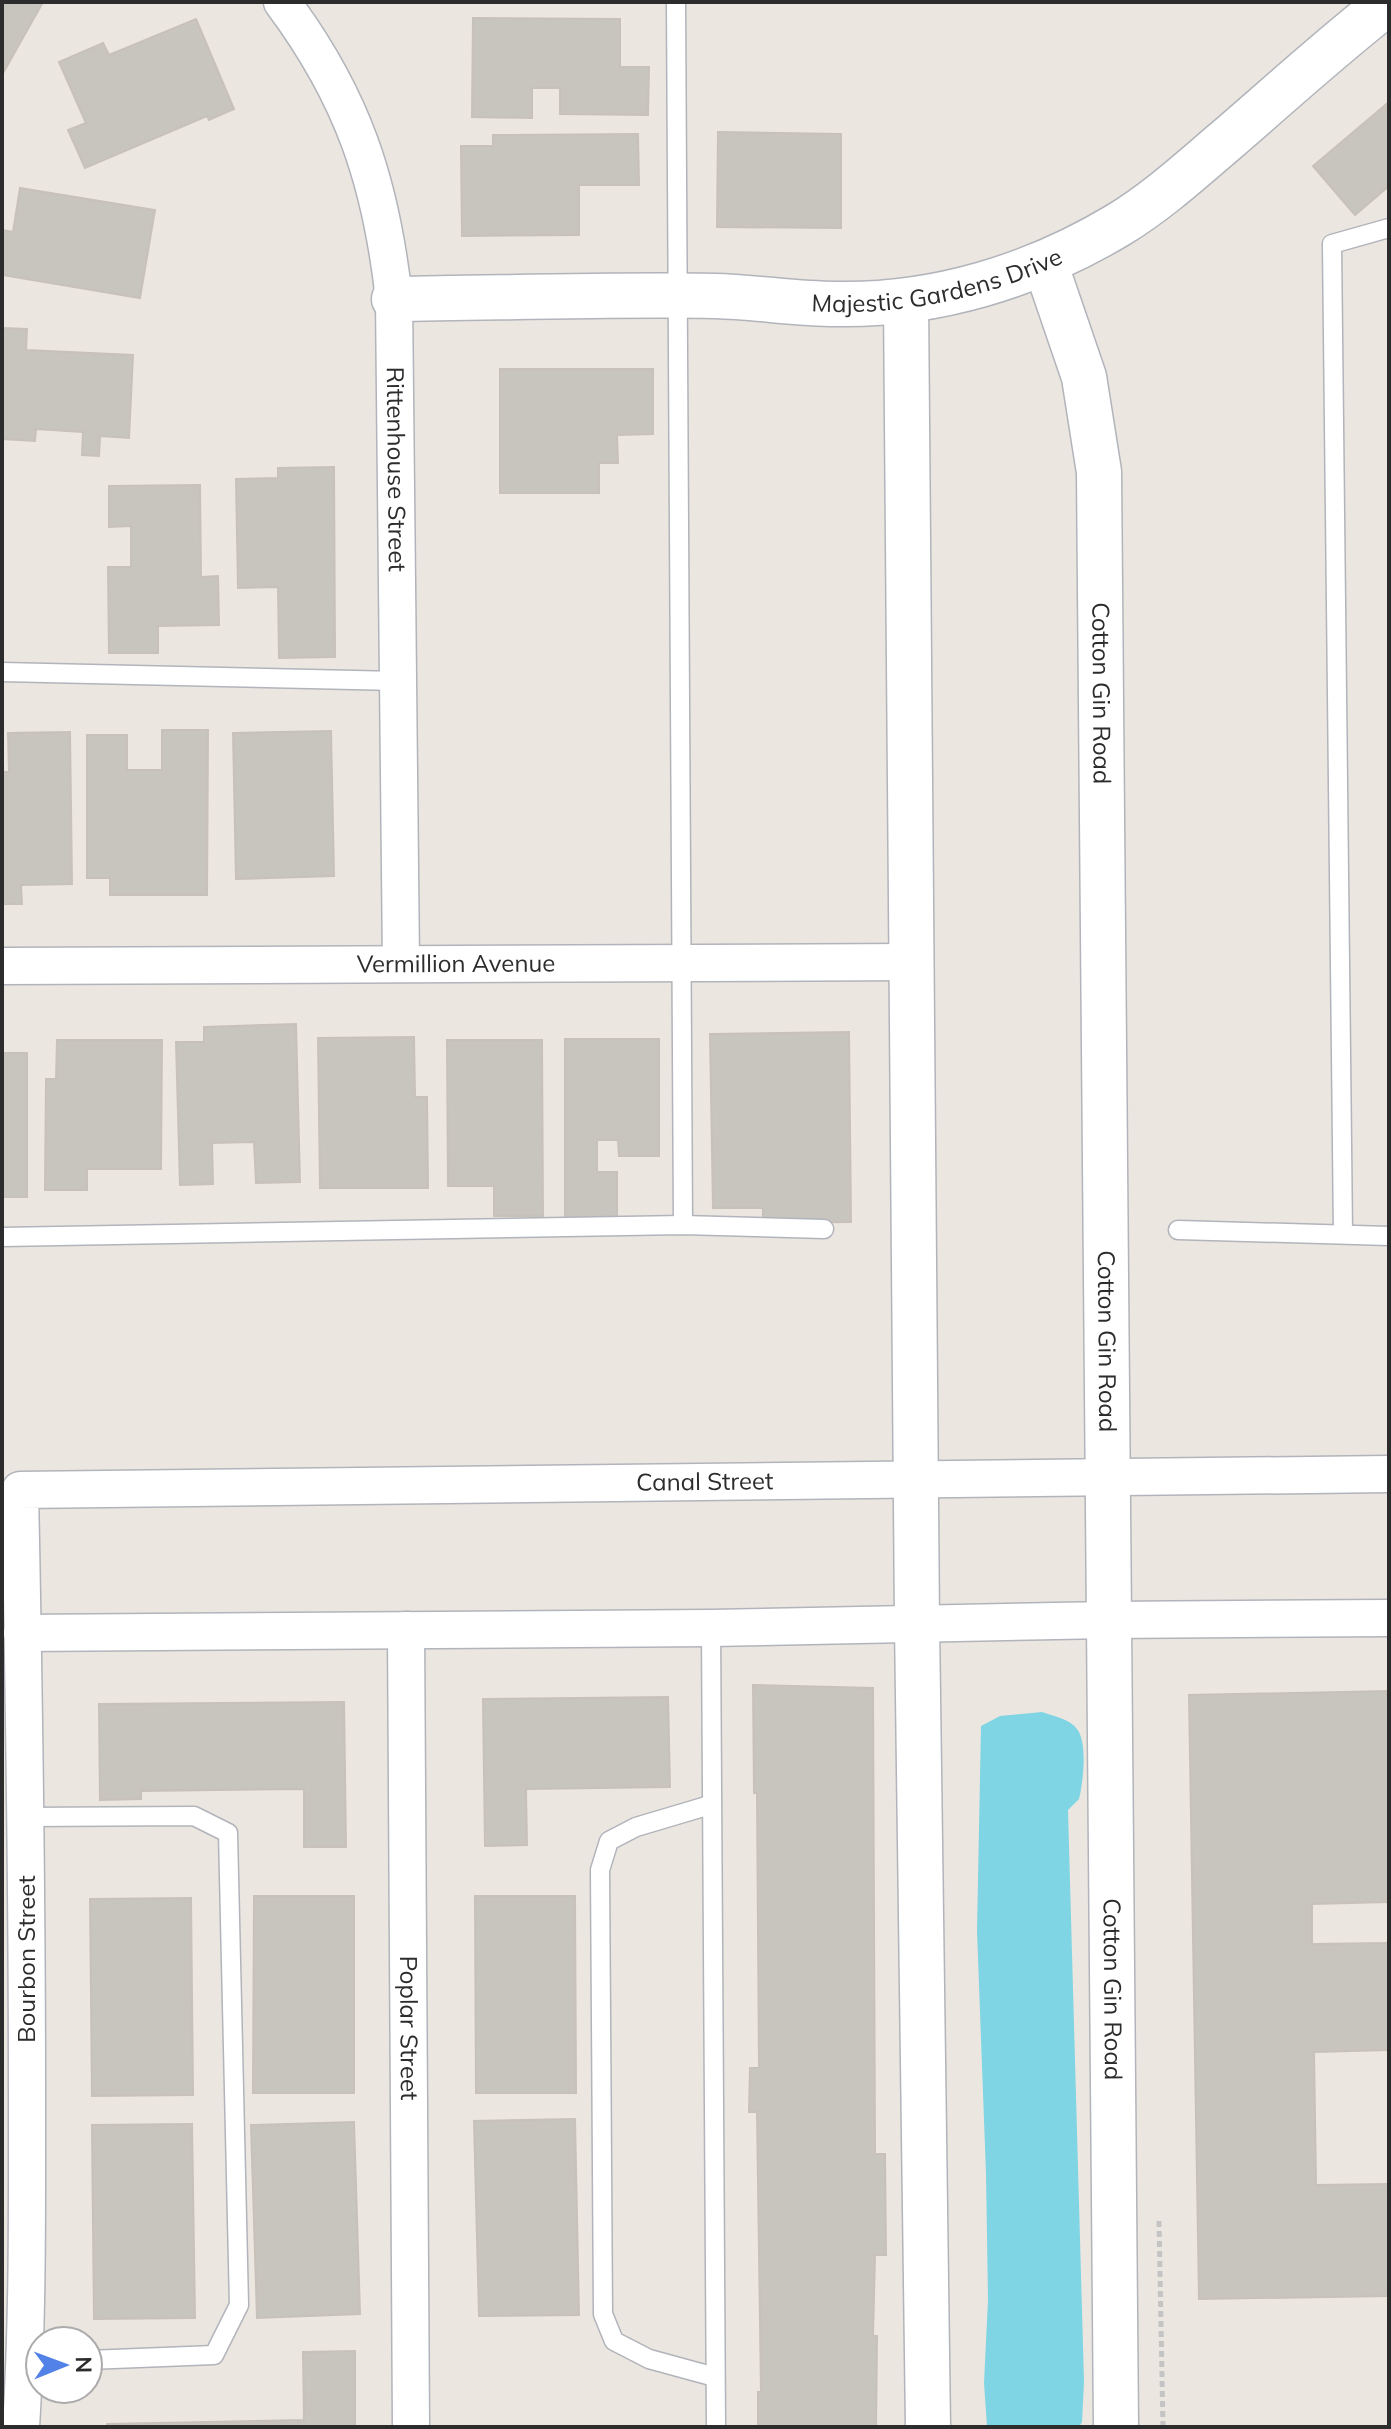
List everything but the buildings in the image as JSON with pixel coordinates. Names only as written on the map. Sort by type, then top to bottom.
[{"type":"street","name":"Rittenhouse Street","points":[[282,2],[328,72],[355,129],[380,205],[394,299],[401,963]]},
{"type":"street","name":"Majestic Gardens Drive","points":[[394,299],[714,296],[839,304],[906,301],[964,290],[1045,263],[1088,242],[1154,201],[1389,2]]},
{"type":"street","name":"Cotton Gin Road","points":[[1045,263],[1084,377],[1099,472],[1116,2427]]},
{"type":"street","points":[[906,301],[917,1623],[928,2427]]},
{"type":"street","name":"Vermillion Avenue","points":[[2,966],[912,962]]},
{"type":"street","name":"Canal Street","points":[[20,1490],[1389,1474]]},
{"type":"street","name":"Bourbon Street","points":[[20,1490],[12,1556],[22,1633],[13,1724],[27,1817],[21,2427]]},
{"type":"street","points":[[22,1633],[711,1628],[1389,1618]]},
{"type":"street","name":"Poplar Street","points":[[406,1630],[411,2427]]},
{"type":"lane","points":[[676,2],[683,1225]]},
{"type":"lane","points":[[1343,1234],[1332,244],[1389,228]]},
{"type":"lane","points":[[2,672],[398,681]]},
{"type":"lane","points":[[2,1237],[683,1225],[824,1229]]},
{"type":"lane","points":[[1178,1230],[1389,1236]]},
{"type":"lane","points":[[711,1628],[716,2427]]},
{"type":"lane","points":[[710,1805],[636,1827],[609,1841],[600,1870],[603,2314],[614,2341],[649,2359],[715,2377]]},
{"type":"lane","points":[[27,1817],[194,1816],[228,1833],[239,2305],[214,2355],[104,2359]]},
{"type":"water","points":[[1042,1712],[1074,1726],[1080,1735],[1084,1753],[1079,1799],[1068,1810],[1084,2382],[1082,2422],[1079,2427],[987,2427],[984,2383],[988,2300],[986,2174],[977,1931],[981,1726],[1000,1716]]}]
